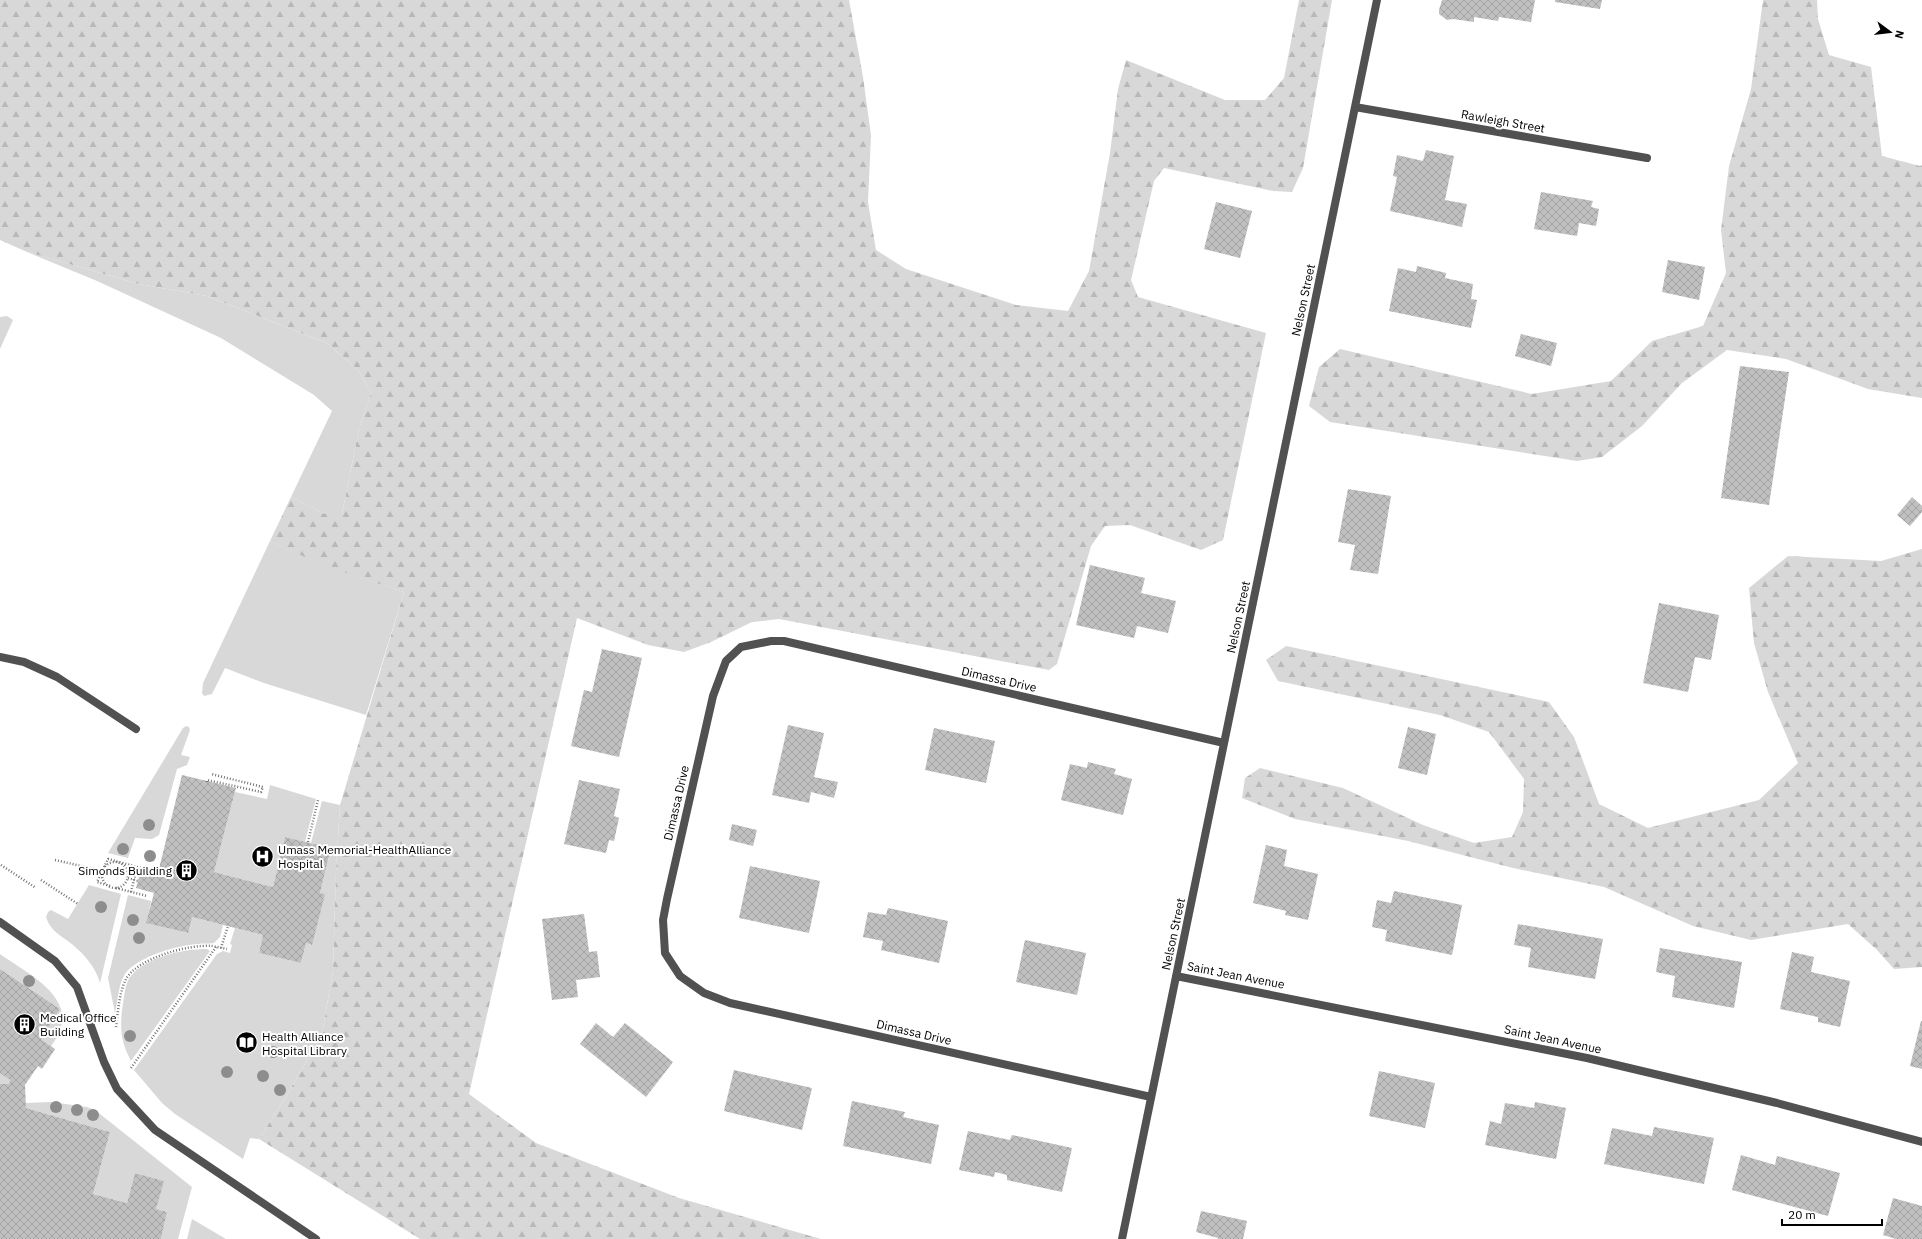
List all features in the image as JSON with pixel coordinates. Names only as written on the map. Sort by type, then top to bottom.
[{"type":"street","name":"Nelson Street","points":[[1122,1239],[1377,0]]},
{"type":"street","name":"Rawleigh Street","points":[[1355,107],[1647,158]]},
{"type":"street","name":"Dimassa Drive","points":[[1151,1097],[730,1003],[704,993],[680,976],[665,952],[663,920],[667,899],[713,696],[726,661],[741,647],[770,641],[784,641],[1224,743]]},
{"type":"street","points":[[0,657],[24,662],[47,671],[136,729]]},
{"type":"street","points":[[0,922],[55,961],[77,986],[104,1062],[117,1089],[150,1125],[316,1239]]},
{"type":"street","name":"Saint Jean Avenue","points":[[1176,976],[1588,1058],[1769,1101],[1922,1142]]},
{"type":"path","points":[[207,782],[208,780],[261,792],[263,787],[211,774]]},
{"type":"path","points":[[308,842],[318,800]]},
{"type":"path","points":[[55,860],[103,871]]},
{"type":"path","points":[[114,888],[123,885],[128,878],[125,866],[119,862]]},
{"type":"path","points":[[147,896],[97,882],[104,867],[111,863],[119,862],[152,871]]},
{"type":"path","points":[[2,865],[36,888]]},
{"type":"path","points":[[131,892],[137,867]]},
{"type":"path","points":[[103,871],[103,880],[110,886]]},
{"type":"path","points":[[128,878],[138,881]]},
{"type":"path","points":[[41,880],[78,904]]},
{"type":"path","points":[[221,948],[228,926]]},
{"type":"path","points":[[116,1030],[126,980],[140,965],[160,956],[201,946],[227,949]]},
{"type":"path","points":[[130,1070],[216,947]]},
{"type":"path","points":[[114,1017],[118,1016]]},
{"type":"green space","points":[[0,0],[849,0],[863,77],[871,135],[868,202],[876,250],[906,269],[1016,305],[1068,311],[1089,271],[1110,153],[1118,89],[1126,60],[1225,100],[1265,100],[1284,78],[1299,0],[1332,0],[1303,168],[1292,192],[1273,191],[1164,168],[1154,181],[1131,280],[1138,297],[1266,333],[1223,540],[1201,550],[1130,525],[1105,526],[1091,546],[1057,664],[1049,670],[779,619],[752,622],[711,642],[684,652],[648,645],[577,618],[469,1094],[536,1143],[679,1198],[821,1239],[420,1239],[259,1139],[287,1095],[322,1034],[333,971],[336,871],[340,805],[404,592],[322,565],[270,541],[291,497],[325,514],[342,514],[359,429],[371,393],[359,371],[327,343],[207,296],[139,284],[27,252],[0,240]]},
{"type":"green space","points":[[1763,0],[1817,0],[1818,19],[1829,55],[1871,67],[1882,156],[1920,166],[1922,165],[1922,398],[1868,389],[1786,359],[1727,350],[1682,383],[1642,426],[1602,457],[1577,461],[1330,422],[1309,406],[1319,367],[1340,349],[1532,394],[1611,381],[1652,341],[1703,326],[1726,273],[1721,230],[1729,166],[1751,89]]},
{"type":"green space","points":[[27,252],[139,284],[207,296],[327,343],[359,371],[371,393],[359,429],[342,514],[325,514],[291,497],[332,411],[314,395],[221,338],[97,281]]},
{"type":"green space","points":[[7,316],[13,320],[0,349],[0,317]]},
{"type":"green space","points":[[270,541],[319,563],[404,592],[366,715],[264,683],[225,668],[212,694],[204,696],[202,693],[203,683]]},
{"type":"green space","points":[[1922,549],[1922,967],[1894,969],[1877,950],[1848,924],[1751,940],[1693,926],[1604,887],[1513,868],[1408,841],[1295,819],[1242,798],[1245,778],[1260,768],[1343,788],[1423,825],[1474,843],[1512,837],[1523,812],[1524,779],[1489,732],[1440,715],[1278,681],[1266,660],[1286,646],[1549,702],[1574,737],[1599,804],[1648,828],[1759,800],[1798,763],[1768,692],[1754,643],[1749,588],[1788,556],[1881,561]]},
{"type":"green space","points":[[186,726],[189,727],[190,730],[181,755],[190,757],[187,765],[177,769],[159,835],[152,839],[135,838],[128,858],[108,853],[183,728]]},
{"type":"green space","points":[[270,785],[316,799],[305,842],[285,837],[273,887],[214,872],[235,792],[267,799]]},
{"type":"green space","points":[[322,801],[340,805],[336,871],[333,971],[322,1034],[287,1095],[259,1139],[250,1138],[243,1159],[175,1114],[162,1103],[134,1070],[217,954],[223,951],[230,953],[232,945],[230,944],[235,928],[263,935],[259,953],[301,963],[306,943],[311,945],[324,894],[320,893],[331,849],[311,843]]},
{"type":"green space","points":[[89,885],[121,894],[100,983],[96,972],[86,957],[53,930],[46,917],[48,912],[51,910],[68,919]]},
{"type":"green space","points":[[128,895],[151,901],[147,923],[187,933],[192,917],[223,925],[220,937],[214,943],[189,945],[169,949],[148,957],[131,968],[125,974],[121,983],[115,1013],[108,978]]},
{"type":"green space","points":[[197,949],[207,949],[210,951],[131,1061],[123,1042],[121,1024],[124,993],[130,977],[145,964],[155,959],[176,953]]},
{"type":"green space","points":[[0,954],[26,971],[50,991],[58,1003],[60,1009],[0,969]]},
{"type":"green space","points":[[60,1009],[62,1016],[60,1030],[51,1046],[41,1039]]},
{"type":"green space","points":[[0,1073],[10,1080],[9,1084],[0,1084]]},
{"type":"green space","points":[[51,1102],[87,1107],[95,1110],[192,1187],[178,1239],[161,1239],[167,1212],[156,1209],[163,1181],[135,1173],[127,1203],[93,1194],[110,1132],[26,1108],[26,1103]]},
{"type":"green space","points":[[192,1219],[226,1239],[187,1239]]},
{"type":"building","points":[[1442,0],[1535,0],[1531,22],[1499,17],[1498,21],[1474,17],[1474,22],[1453,19],[1447,20],[1439,14]]},
{"type":"building","points":[[1555,0],[1602,0],[1600,9],[1555,2]]},
{"type":"building","points":[[1426,150],[1454,156],[1445,200],[1467,204],[1462,227],[1390,211],[1397,177],[1393,176],[1397,155],[1423,161]]},
{"type":"building","points":[[1541,192],[1593,201],[1591,207],[1599,209],[1596,226],[1579,223],[1577,236],[1534,229]]},
{"type":"building","points":[[1216,202],[1252,211],[1240,258],[1204,249]]},
{"type":"building","points":[[1668,260],[1705,267],[1699,300],[1662,292]]},
{"type":"building","points":[[1417,266],[1446,273],[1445,278],[1473,284],[1471,299],[1477,300],[1471,328],[1389,311],[1398,268],[1416,272]]},
{"type":"building","points":[[1521,334],[1557,343],[1551,366],[1515,356]]},
{"type":"building","points":[[1740,366],[1789,372],[1769,505],[1721,498]]},
{"type":"building","points":[[1348,489],[1391,496],[1378,574],[1350,570],[1355,545],[1338,542]]},
{"type":"building","points":[[1912,497],[1922,506],[1922,512],[1910,526],[1897,515]]},
{"type":"building","points":[[1090,565],[1145,578],[1141,593],[1176,601],[1168,633],[1137,626],[1134,638],[1076,625]]},
{"type":"building","points":[[1659,603],[1719,615],[1711,660],[1695,657],[1688,692],[1643,683]]},
{"type":"building","points":[[602,649],[642,658],[619,757],[571,746],[584,690],[592,692]]},
{"type":"building","points":[[788,725],[824,733],[814,777],[838,782],[834,798],[811,792],[809,803],[772,795]]},
{"type":"building","points":[[1408,727],[1436,734],[1427,775],[1398,768]]},
{"type":"building","points":[[934,728],[995,741],[986,783],[925,770]]},
{"type":"building","points":[[1088,762],[1116,769],[1114,774],[1132,779],[1123,815],[1061,800],[1070,764],[1087,768]]},
{"type":"building","name":"Simonds Building","points":[[182,775],[236,788],[214,872],[273,887],[285,837],[331,848],[320,893],[325,894],[312,945],[306,943],[301,963],[259,953],[263,935],[192,917],[188,933],[146,923],[154,893],[136,888],[140,873],[157,877]]},
{"type":"building","points":[[579,780],[620,789],[614,816],[619,818],[614,841],[609,840],[606,853],[564,844]]},
{"type":"building","points":[[732,824],[757,830],[753,846],[729,840]]},
{"type":"building","points":[[1266,845],[1287,850],[1284,866],[1318,874],[1308,920],[1285,915],[1286,911],[1253,903]]},
{"type":"building","points":[[750,866],[820,881],[809,933],[739,918]]},
{"type":"building","points":[[1394,891],[1462,905],[1452,955],[1385,941],[1387,930],[1372,927],[1377,900],[1391,903]]},
{"type":"building","points":[[888,908],[948,921],[939,963],[881,950],[883,941],[863,937],[868,912],[886,915]]},
{"type":"building","points":[[584,914],[589,952],[597,951],[600,977],[576,980],[578,997],[552,1000],[542,919]]},
{"type":"building","points":[[1518,924],[1603,939],[1595,979],[1528,967],[1531,948],[1514,945]]},
{"type":"building","points":[[1025,940],[1086,953],[1077,995],[1016,982]]},
{"type":"building","points":[[1660,948],[1742,962],[1734,1008],[1672,997],[1675,976],[1656,972]]},
{"type":"building","points":[[1792,952],[1814,957],[1811,972],[1850,981],[1840,1027],[1818,1022],[1818,1017],[1780,1009]]},
{"type":"building","points":[[0,969],[60,1009],[41,1039],[55,1049],[42,1069],[38,1066],[25,1085],[26,1108],[110,1132],[93,1194],[127,1203],[135,1173],[164,1181],[156,1209],[167,1212],[161,1239],[0,1239],[0,1084],[9,1084],[10,1080],[0,1073]]},
{"type":"building","points":[[1922,1021],[1922,1069],[1910,1066]]},
{"type":"building","points":[[596,1023],[613,1037],[625,1023],[673,1062],[646,1097],[580,1044]]},
{"type":"building","points":[[734,1070],[812,1088],[802,1130],[724,1111]]},
{"type":"building","points":[[1379,1071],[1435,1083],[1425,1128],[1369,1116]]},
{"type":"building","points":[[852,1101],[905,1112],[903,1117],[939,1125],[931,1164],[843,1146]]},
{"type":"building","points":[[1535,1102],[1566,1108],[1556,1159],[1485,1145],[1490,1121],[1501,1124],[1505,1103],[1534,1108]]},
{"type":"building","points":[[1654,1127],[1714,1138],[1704,1184],[1604,1164],[1612,1128],[1652,1136]]},
{"type":"building","points":[[968,1131],[1010,1140],[1012,1135],[1072,1148],[1062,1192],[1007,1180],[1007,1175],[995,1172],[994,1177],[959,1170]]},
{"type":"building","points":[[1741,1155],[1775,1165],[1777,1156],[1840,1173],[1828,1216],[1732,1190]]},
{"type":"building","points":[[1893,1198],[1922,1206],[1922,1239],[1896,1239],[1883,1235]]},
{"type":"building","points":[[1201,1211],[1247,1221],[1243,1239],[1218,1239],[1196,1232]]},
{"type":"place","name":"Umass Memorial-HealthAlliance Hospital","points":[[262,856]]},
{"type":"place","name":"Simonds Building","points":[[187,870]]},
{"type":"place","name":"Medical Office Building","points":[[25,1024]]},
{"type":"place","name":"Health Alliance Hospital Library","points":[[247,1043]]}]
